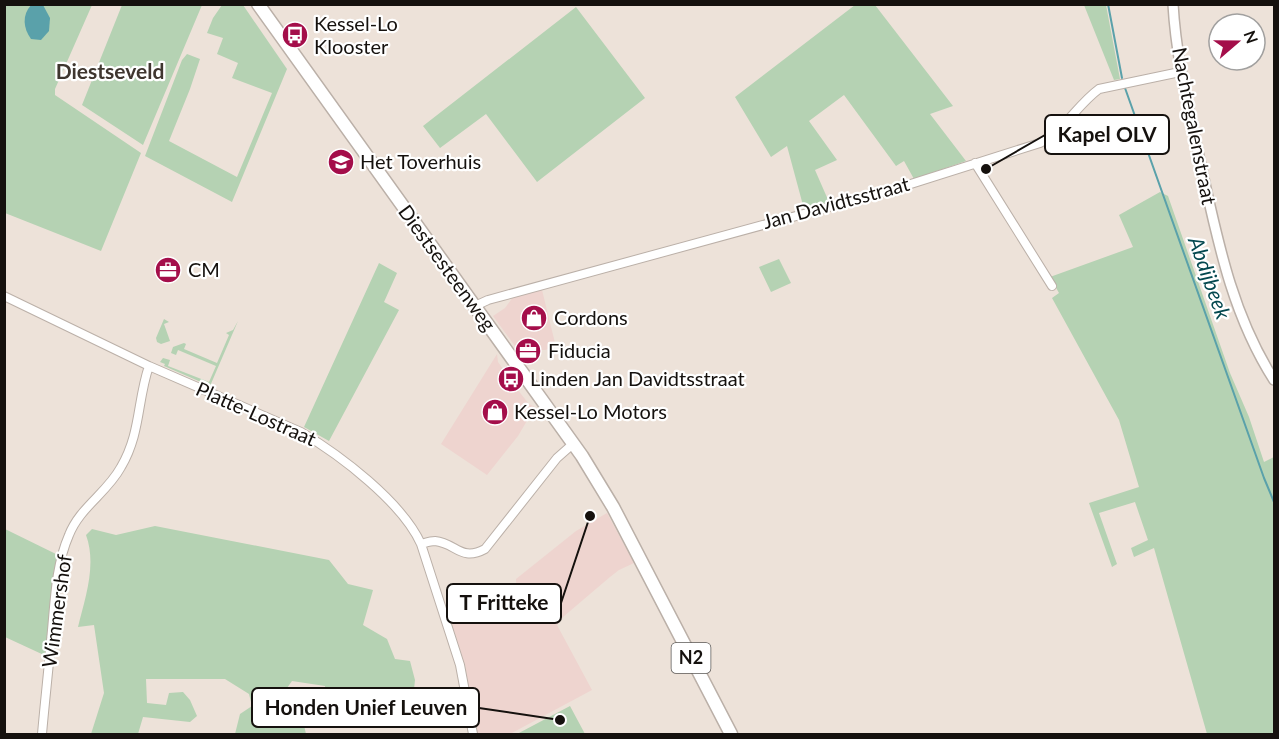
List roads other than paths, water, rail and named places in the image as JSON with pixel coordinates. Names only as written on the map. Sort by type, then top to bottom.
[{"type":"main road","name":"Diestsesteenweg","points":[[258,4],[574,443],[618,516],[729,733]]},
{"type":"street","name":"Nachtegalenstraat","points":[[1173,4],[1180,72],[1227,277],[1246,327],[1275,380]]},
{"type":"street","name":"Jan Davidtsstraat","points":[[475,306],[488,300],[895,189],[1036,145],[1049,138],[1099,89],[1180,72]]},
{"type":"street","points":[[975,163],[1052,286]]},
{"type":"street","name":"Platte-Lostraat","points":[[4,296],[149,366],[301,432],[324,445],[376,488],[415,531],[421,544],[460,665],[473,735]]},
{"type":"street","name":"Wimmershof","points":[[42,735],[57,580],[68,537],[76,519],[107,487],[121,468],[133,444],[149,366]]},
{"type":"street","points":[[421,544],[437,541],[466,554],[476,554],[485,549],[557,458],[574,443]]},
{"type":"water","points":[[31,5],[43,5],[50,18],[49,31],[41,40],[31,39],[26,30],[25,17]]},
{"type":"waterway","name":"Abdijbeek","points":[[1108,4],[1122,78]]},
{"type":"waterway","name":"Abdijbeek","points":[[1125,88],[1274,502]]},
{"type":"place","name":"Kessel-Lo Klooster","points":[[295,35]]},
{"type":"place","name":"Het Toverhuis","points":[[341,162]]},
{"type":"place","name":"Kapel OLV","points":[[986,169]]},
{"type":"place","name":"CM","points":[[168,270]]},
{"type":"place","name":"Cordons","points":[[534,318]]},
{"type":"place","name":"Fiducia","points":[[528,351]]},
{"type":"place","name":"Linden Jan Davidtsstraat","points":[[511,379]]},
{"type":"place","name":"Kessel-Lo Motors","points":[[495,412]]},
{"type":"place","name":"T Fritteke","points":[[590,516]]},
{"type":"place","name":"Honden Unief Leuven","points":[[560,720]]},
{"type":"district","name":"Diestseveld","points":[[110,72]]}]
